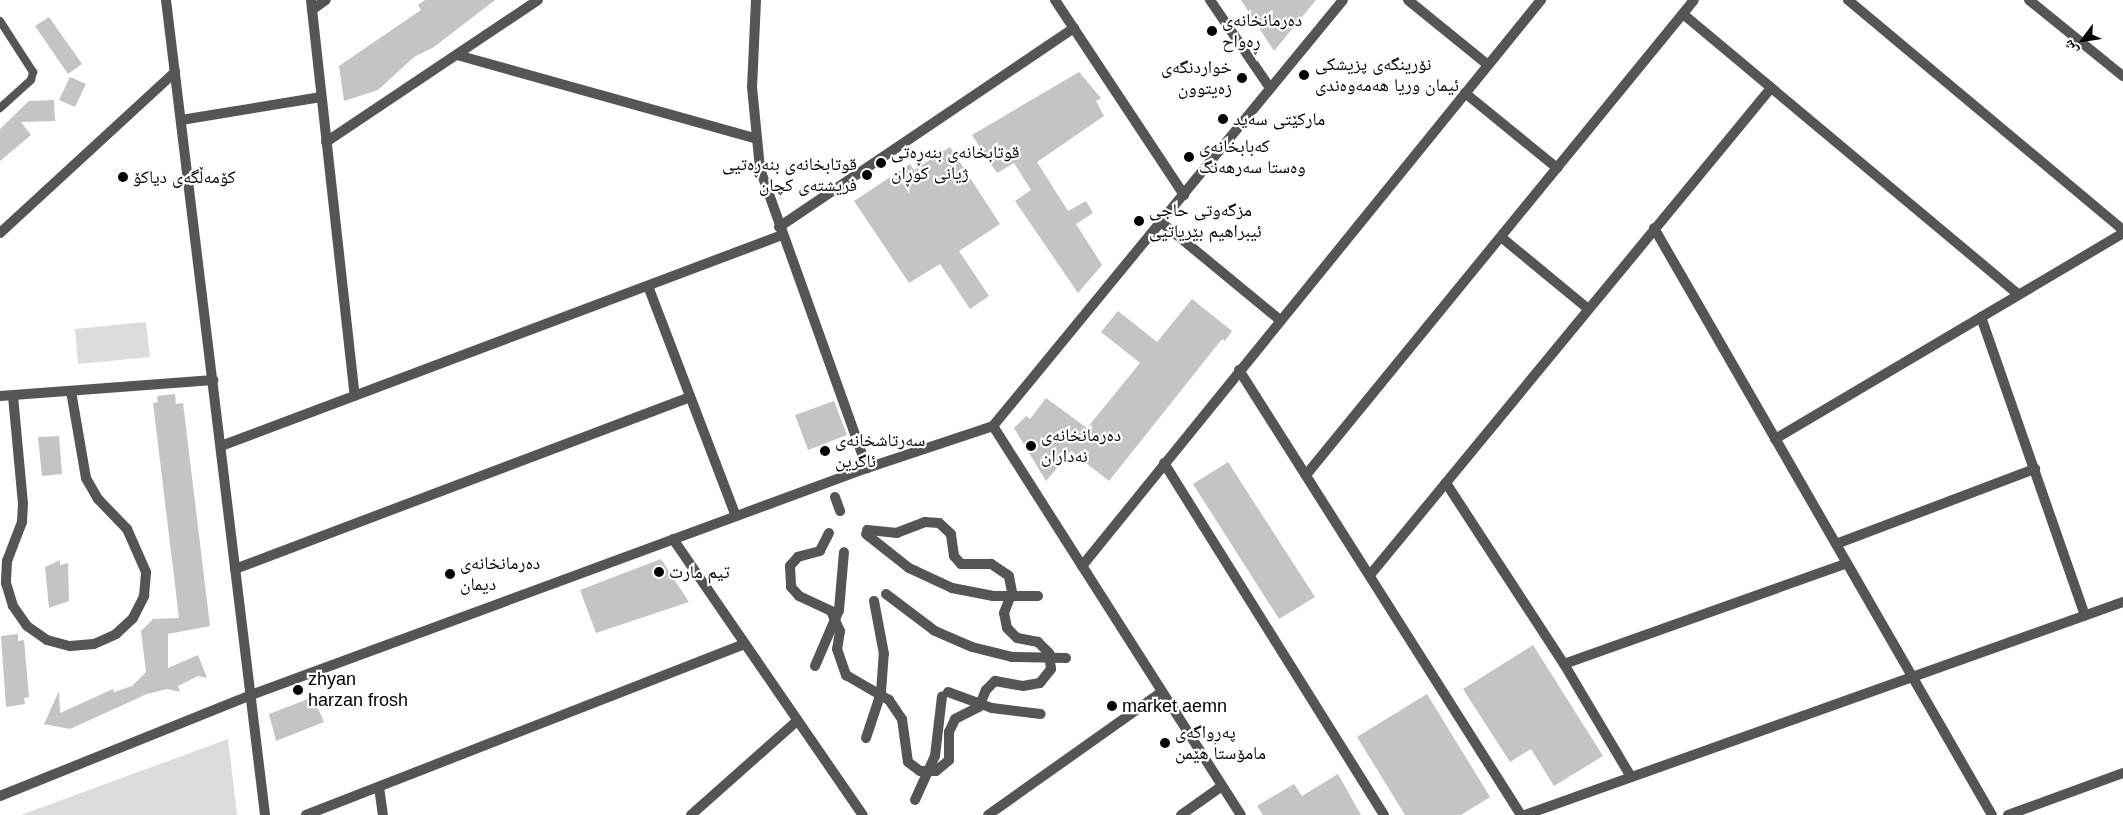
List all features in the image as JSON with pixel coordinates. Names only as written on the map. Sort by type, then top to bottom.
[{"type":"street","points":[[166,0],[265,815]]},
{"type":"street","points":[[326,0],[311,5],[354,396]]},
{"type":"street","points":[[326,142],[538,0]]},
{"type":"street","points":[[756,0],[754,138],[780,231],[867,468]]},
{"type":"street","points":[[1055,0],[1184,195]]},
{"type":"street","points":[[1210,0],[1270,88]]},
{"type":"street","points":[[0,796],[251,695],[867,468],[993,426],[1343,0]]},
{"type":"street","points":[[1408,0],[1488,65]]},
{"type":"street","points":[[1082,566],[1239,370],[1541,0]]},
{"type":"street","points":[[1306,475],[1694,0]]},
{"type":"street","points":[[1775,439],[2123,231],[1848,0]]},
{"type":"street","points":[[2029,0],[2123,76]]},
{"type":"street","points":[[1683,14],[2018,294]]},
{"type":"street","points":[[220,446],[648,286],[780,231],[1074,28]]},
{"type":"street","points":[[457,55],[754,138]]},
{"type":"street","points":[[0,233],[175,72]]},
{"type":"street","points":[[1370,575],[1587,308],[1771,88]]},
{"type":"street","points":[[1465,93],[1557,168]]},
{"type":"street","points":[[181,120],[321,96]]},
{"type":"street","points":[[1161,222],[1280,320]]},
{"type":"street","points":[[1654,228],[1992,815]]},
{"type":"street","points":[[1501,237],[1587,308]]},
{"type":"street","points":[[648,286],[736,516]]},
{"type":"street","points":[[1981,317],[2086,615]]},
{"type":"street","points":[[1239,370],[1521,815]]},
{"type":"street","points":[[0,396],[212,380]]},
{"type":"street","points":[[12,396],[23,503],[22,522],[7,561],[6,583],[13,606],[27,626],[47,640],[70,646],[94,644],[116,634],[133,618],[144,596],[146,572],[127,529],[98,499],[86,478],[71,391]]},
{"type":"street","points":[[235,569],[690,397]]},
{"type":"street","points":[[993,426],[1240,815]]},
{"type":"street","points":[[1164,463],[1384,815]]},
{"type":"street","points":[[1836,544],[2035,469]]},
{"type":"street","points":[[1446,483],[1564,664],[1631,777]]},
{"type":"street","points":[[835,497],[840,511]]},
{"type":"street","points":[[930,772],[949,760],[949,732],[955,719],[980,704],[996,681],[1023,686],[1040,683],[1051,669],[1051,659],[1044,646],[1017,638],[1007,628],[1004,613],[1011,597],[1012,583],[1003,569],[961,564],[954,556],[950,534],[940,523],[925,522],[897,532],[867,532],[890,555],[928,578],[973,594],[1011,597],[1038,596]]},
{"type":"street","points":[[829,533],[820,551],[793,562],[788,579],[799,596],[824,606],[837,621]]},
{"type":"street","points":[[674,539],[744,644],[863,815]]},
{"type":"street","points":[[844,552],[837,621],[837,649],[846,675],[881,693],[902,720],[908,762],[930,772]]},
{"type":"street","points":[[1564,664],[1847,563]]},
{"type":"street","points":[[886,594],[915,618],[956,641],[993,653],[1051,659],[1066,658]]},
{"type":"street","points":[[866,738],[881,693],[884,654],[874,601]]},
{"type":"street","points":[[1526,815],[1911,674],[2123,602]]},
{"type":"street","points":[[815,666],[837,621]]},
{"type":"street","points":[[306,815],[744,644]]},
{"type":"street","points":[[988,815],[1162,692]]},
{"type":"street","points":[[915,800],[930,772],[940,735],[945,694],[980,704],[1041,714]]},
{"type":"street","points":[[691,815],[797,721]]},
{"type":"street","points":[[2008,815],[2123,773]]},
{"type":"street","points":[[1182,815],[1222,786]]},
{"type":"street","points":[[379,787],[383,815]]},
{"type":"lane","points":[[0,21],[33,72],[32,80],[0,108]]},
{"type":"shaded area","points":[[146,322],[150,357],[78,364],[75,329]]},
{"type":"shaded area","points":[[228,739],[237,815],[21,815]]},
{"type":"building","points":[[425,0],[495,0],[434,47],[414,57],[378,90],[344,101],[339,66],[421,10],[418,5]]},
{"type":"building","points":[[1241,0],[1316,0],[1274,51]]},
{"type":"building","points":[[49,17],[82,64],[68,74],[35,26]]},
{"type":"building","points":[[1079,72],[1101,98],[1096,101],[1104,116],[1037,162],[1068,211],[1086,201],[1093,213],[1076,224],[1102,265],[1078,293],[1015,201],[1031,190],[1014,163],[997,173],[972,135]]},
{"type":"building","points":[[70,77],[86,84],[75,107],[59,100]]},
{"type":"building","points":[[54,100],[55,121],[21,122],[31,135],[0,161],[0,129],[29,101]]},
{"type":"building","points":[[950,147],[1000,224],[959,251],[989,296],[970,309],[940,264],[909,283],[854,201],[910,164],[914,170]]},
{"type":"building","points":[[1192,299],[1232,331],[1225,341],[1222,339],[1109,481],[1071,451],[1046,481],[1014,428],[1026,416],[1030,419],[1046,398],[1087,428],[1140,363],[1101,332],[1118,311],[1157,342]]},
{"type":"building","points":[[175,394],[176,404],[183,403],[210,626],[168,634],[168,668],[198,655],[207,678],[198,676],[178,686],[180,692],[167,689],[147,694],[70,729],[44,724],[59,691],[60,713],[113,689],[114,692],[132,686],[146,672],[141,631],[153,619],[179,618],[153,403],[158,402],[157,396]]},
{"type":"building","points":[[834,401],[847,435],[808,450],[795,415]]},
{"type":"building","points":[[59,436],[62,474],[42,476],[38,437]]},
{"type":"building","points":[[1228,462],[1315,597],[1279,619],[1193,484]]},
{"type":"building","points":[[661,559],[689,602],[596,633],[580,590]]},
{"type":"building","points":[[60,560],[60,565],[68,563],[69,601],[49,608],[45,567]]},
{"type":"building","points":[[18,634],[18,641],[24,640],[29,697],[24,698],[25,704],[6,707],[1,636]]},
{"type":"building","points":[[1533,645],[1603,756],[1554,786],[1531,749],[1510,762],[1463,689]]},
{"type":"building","points":[[1427,694],[1490,797],[1461,815],[1405,815],[1357,737]]},
{"type":"building","points":[[313,697],[324,722],[276,741],[269,714]]},
{"type":"building","points":[[1338,774],[1361,815],[1263,815],[1257,806],[1294,784],[1302,796]]},
{"type":"place","name":"دەرمانخانەی ڕەواح","points":[[1212,31]]},
{"type":"place","name":"نۆرینگەی پزیشکی ئیمان وریا هەمەوەندی","points":[[1304,75]]},
{"type":"place","name":"خواردنگەی زەیتوون","points":[[1242,78]]},
{"type":"place","name":"مارکێتی سەید","points":[[1223,119]]},
{"type":"place","name":"کەبابخانەی وەستا سەرهەنگ","points":[[1189,157]]},
{"type":"place","name":"قوتابخانەی بنەڕەتی ژیانی کوڕان","points":[[881,163]]},
{"type":"place","name":"قوتابخانەی بنەڕەتیی فریشتەی کچان","points":[[867,175]]},
{"type":"place","name":"کۆمەڵگەی دیاکۆ","points":[[123,177]]},
{"type":"place","name":"مزگەوتی حاجی ئیبراهیم بێریاتیی","points":[[1139,221]]},
{"type":"place","name":"دەرمانخانەی نەداران","points":[[1031,446]]},
{"type":"place","name":"سەرتاشخانەی ئاگرین","points":[[825,451]]},
{"type":"place","name":"تیم مارت","points":[[659,572]]},
{"type":"place","name":"دەرمانخانەی دیمان","points":[[450,574]]},
{"type":"place","name":"zhyan harzan frosh","points":[[298,690]]},
{"type":"place","name":"market aemn","points":[[1112,706]]},
{"type":"place","name":"پەڕواگەی مامۆستا هێمن","points":[[1165,743]]}]
